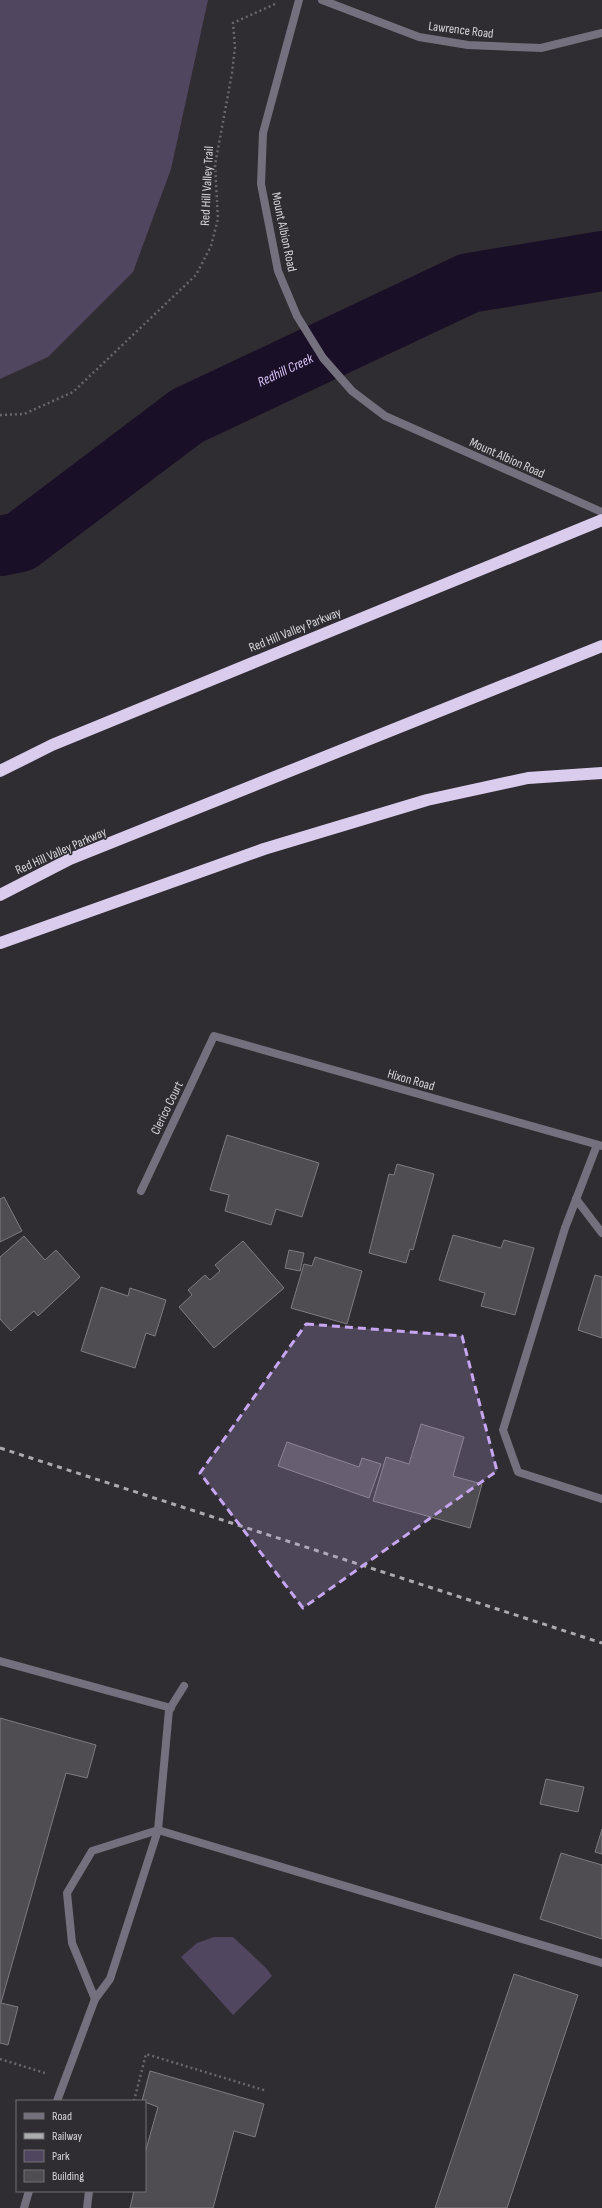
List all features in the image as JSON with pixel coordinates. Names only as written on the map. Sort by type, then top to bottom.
[{"type":"highway","name":"Red Hill Valley Parkway","points":[[0,772],[52,745],[602,520]]},
{"type":"highway","name":"Red Hill Valley Parkway","points":[[0,895],[70,860],[602,646]]},
{"type":"highway","points":[[0,943],[264,850],[427,800],[528,778],[602,773]]},
{"type":"street","name":"Mount Albion Road","points":[[299,0],[263,132],[261,184],[278,271],[297,316],[323,358],[352,391],[385,416],[481,460],[602,512]]},
{"type":"street","name":"Lawrence Road","points":[[322,0],[419,37],[468,45],[541,48],[602,33]]},
{"type":"street","name":"Hixon Road","points":[[214,1036],[600,1145]]},
{"type":"street","name":"Clerico Court","points":[[140,1191],[214,1036]]},
{"type":"street","points":[[600,1145],[565,1228],[503,1430],[518,1472],[602,1499]]},
{"type":"street","points":[[576,1199],[602,1233]]},
{"type":"street","points":[[0,1660],[170,1708]]},
{"type":"street","points":[[57,2100],[95,1999],[110,1979],[158,1830],[170,1708],[184,1686]]},
{"type":"street","points":[[95,1999],[72,1943],[67,1893],[92,1851],[158,1830],[602,1963]]},
{"type":"street","points":[[24,2208],[29,2192]]},
{"type":"street","points":[[87,2208],[89,2192]]},
{"type":"path","name":"Red Hill Valley Trail","points":[[0,415],[24,414],[73,392],[196,275],[211,246],[218,219],[215,165],[232,73],[235,46],[233,23],[277,3]]},
{"type":"path","points":[[134,2100],[146,2054],[267,2091]]},
{"type":"path","points":[[0,2059],[64,2079]]},
{"type":"highlighted area","points":[[306,1324],[462,1336],[497,1471],[303,1608],[200,1473]]},
{"type":"green space","points":[[0,0],[208,0],[171,169],[133,272],[48,357],[0,379]]},
{"type":"green space","points":[[214,1937],[233,1937],[266,1968],[272,1976],[233,2015],[181,1957],[197,1943]]},
{"type":"building","points":[[227,1135],[319,1163],[302,1217],[276,1209],[271,1225],[225,1211],[229,1195],[210,1190]]},
{"type":"building","points":[[397,1164],[434,1174],[413,1250],[410,1249],[406,1263],[369,1253],[389,1174],[394,1175]]},
{"type":"building","points":[[4,1197],[22,1231],[0,1242],[0,1199]]},
{"type":"building","points":[[453,1235],[501,1248],[504,1240],[534,1248],[515,1315],[481,1306],[485,1293],[439,1280]]},
{"type":"building","points":[[24,1236],[45,1260],[56,1250],[80,1277],[38,1316],[34,1311],[11,1331],[0,1319],[0,1257]]},
{"type":"building","points":[[243,1241],[284,1288],[214,1348],[179,1307],[192,1295],[188,1290],[205,1275],[210,1280],[220,1271],[215,1265]]},
{"type":"building","points":[[289,1250],[304,1253],[300,1271],[285,1268]]},
{"type":"building","points":[[315,1257],[362,1271],[347,1324],[291,1308],[304,1264],[312,1266]]},
{"type":"building","points":[[595,1275],[602,1277],[602,1338],[578,1330]]},
{"type":"building","points":[[101,1287],[128,1296],[130,1288],[166,1300],[155,1336],[146,1333],[135,1368],[81,1351]]},
{"type":"building","points":[[421,1424],[464,1437],[453,1476],[482,1484],[470,1528],[373,1501],[386,1457],[409,1464]]},
{"type":"building","points":[[287,1442],[359,1467],[362,1458],[381,1464],[369,1498],[278,1466]]},
{"type":"building","points":[[0,1718],[96,1745],[87,1778],[66,1773],[1,2003],[18,2007],[8,2045],[0,2043]]},
{"type":"building","points":[[546,1779],[584,1787],[578,1812],[540,1804]]},
{"type":"building","points":[[602,1829],[602,1854],[595,1852]]},
{"type":"building","points":[[561,1853],[602,1865],[602,1939],[540,1919]]},
{"type":"building","points":[[514,1974],[578,1995],[507,2208],[435,2208]]},
{"type":"building","points":[[150,2071],[264,2104],[255,2137],[234,2131],[213,2208],[130,2208],[134,2192],[146,2192],[146,2149],[158,2107],[146,2102],[146,2100],[142,2100]]},
{"type":"waterway","name":"Redhill Creek","points":[[0,546],[20,542],[187,416],[469,283],[602,261]]},
{"type":"railway","points":[[0,1448],[602,1643]]}]
